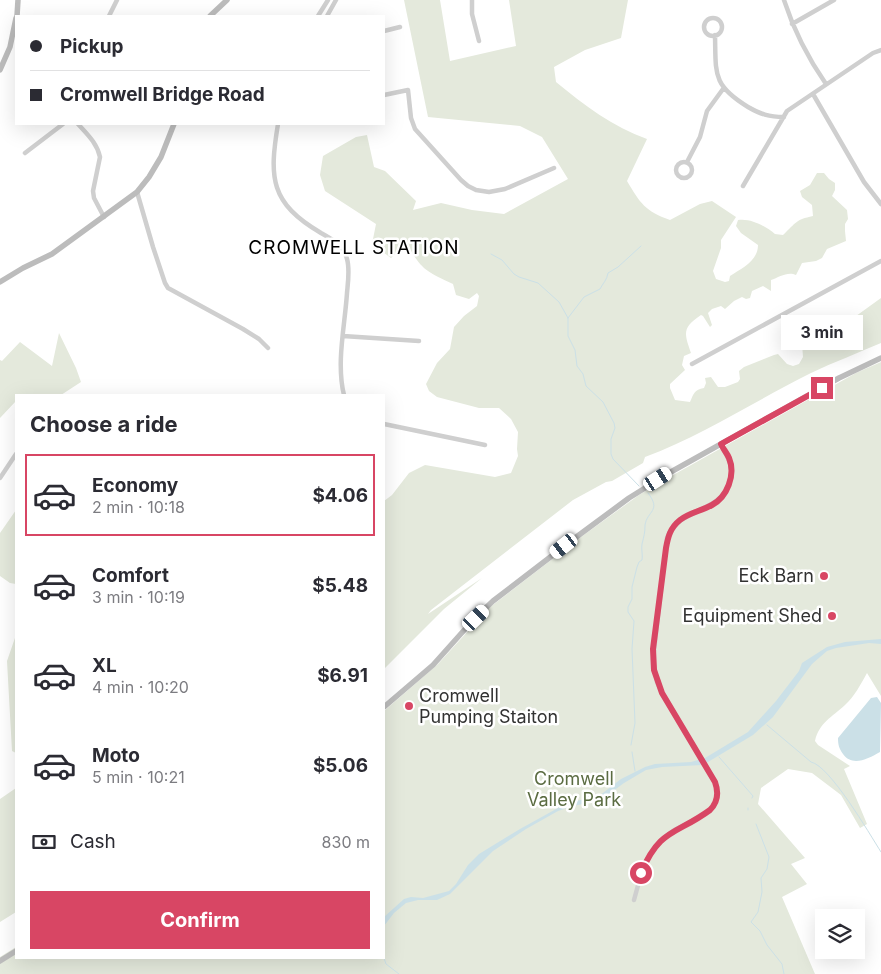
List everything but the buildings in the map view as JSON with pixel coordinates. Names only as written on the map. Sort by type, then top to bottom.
[{"type":"main road","points":[[16,15],[18,0]]},
{"type":"main road","points":[[211,15],[227,0]]},
{"type":"main road","points":[[0,70],[6,57],[15,24]]},
{"type":"main road","points":[[0,282],[52,254],[137,192],[161,157],[174,125]]},
{"type":"main road","points":[[385,707],[433,665],[493,601],[629,498],[669,473],[839,378],[881,358]]},
{"type":"main road","points":[[0,961],[15,952]]},
{"type":"street","points":[[109,15],[117,0]]},
{"type":"street","points":[[319,15],[328,0]]},
{"type":"street","points":[[328,15],[336,0]]},
{"type":"street","points":[[472,0],[472,14],[479,42]]},
{"type":"street","points":[[784,0],[792,24],[811,62],[826,84]]},
{"type":"street","points":[[792,24],[834,0]]},
{"type":"street","points":[[710,18],[718,19],[722,24],[720,32],[715,35],[707,33],[705,28],[706,22],[710,18]]},
{"type":"street","points":[[385,31],[400,27]]},
{"type":"street","points":[[715,35],[716,68],[724,89],[734,98],[764,116],[784,117]]},
{"type":"street","points":[[742,186],[787,111],[881,50]]},
{"type":"street","points":[[0,54],[6,57]]},
{"type":"street","points":[[687,162],[700,137],[707,111],[724,89]]},
{"type":"street","points":[[385,96],[408,90],[411,118],[415,129],[468,186],[484,191],[496,191],[554,168]]},
{"type":"street","points":[[812,94],[864,182],[881,204]]},
{"type":"street","points":[[25,153],[61,125]]},
{"type":"street","points":[[79,125],[99,152],[100,157],[93,191],[94,198],[104,217]]},
{"type":"street","points":[[278,125],[273,166],[276,183],[283,199],[288,208],[303,222],[334,241],[344,252],[348,260],[348,288],[341,370],[344,394]]},
{"type":"street","points":[[137,192],[154,250],[168,288],[243,329],[268,348]]},
{"type":"street","points":[[692,364],[881,261]]},
{"type":"street","points":[[343,336],[419,341]]},
{"type":"street","points":[[385,424],[485,446]]},
{"type":"street","points":[[634,900],[641,873],[657,844],[673,831],[704,815],[714,806],[718,791],[715,782],[657,682],[654,670],[653,649],[667,538],[680,520],[714,504],[728,487],[731,479],[731,464],[721,444]]},
{"type":"street","points":[[0,478],[15,456]]},
{"type":"green space","points":[[404,0],[440,0],[450,61],[516,46],[509,0],[628,0],[621,38],[585,50],[554,67],[556,82],[599,115],[647,139],[627,181],[640,201],[649,210],[670,220],[700,204],[712,201],[736,217],[721,240],[721,248],[713,271],[716,279],[725,282],[729,281],[730,276],[748,264],[757,251],[758,245],[741,233],[736,226],[738,220],[753,221],[775,234],[783,235],[799,220],[813,216],[812,205],[802,197],[800,191],[810,185],[817,173],[824,173],[835,183],[835,190],[832,196],[847,210],[848,219],[845,224],[846,241],[827,249],[822,258],[816,261],[802,263],[796,275],[787,274],[771,280],[771,291],[763,286],[752,291],[750,298],[742,297],[725,309],[721,306],[712,309],[708,313],[712,325],[710,327],[701,315],[690,324],[686,331],[686,336],[691,353],[684,356],[682,365],[685,370],[670,384],[675,400],[690,402],[695,392],[704,388],[705,378],[711,377],[718,387],[725,387],[738,382],[740,379],[739,371],[744,367],[774,355],[778,354],[787,364],[793,366],[799,364],[803,357],[802,344],[807,344],[813,349],[821,342],[828,330],[838,329],[881,298],[881,343],[811,373],[688,439],[645,457],[643,463],[573,500],[431,610],[428,614],[482,578],[444,609],[385,668],[385,500],[392,495],[409,473],[425,465],[495,477],[511,473],[518,456],[518,432],[511,419],[499,408],[479,408],[437,397],[429,391],[426,384],[437,363],[450,349],[454,327],[477,306],[479,296],[477,293],[469,299],[456,295],[453,284],[425,269],[406,243],[391,258],[372,244],[376,224],[325,191],[320,175],[323,156],[356,137],[367,135],[374,167],[385,171],[416,201],[413,210],[441,203],[472,210],[504,214],[568,179],[542,137],[520,126],[428,117]]},
{"type":"green space","points":[[59,333],[81,382],[63,394],[15,394],[15,402],[0,418],[0,360],[2,361],[20,342],[52,366]]},
{"type":"green space","name":"Cromwell Valley Park","points":[[881,362],[881,696],[867,673],[851,698],[823,725],[815,741],[818,745],[850,766],[844,769],[867,824],[860,828],[841,795],[812,773],[788,769],[761,788],[758,804],[805,858],[791,864],[807,884],[782,897],[815,974],[0,974],[0,957],[15,948],[15,959],[385,959],[385,710],[438,664],[489,608],[639,495],[856,373]]},
{"type":"green space","points":[[15,511],[15,584],[10,583],[0,576],[0,533]]},
{"type":"green space","points":[[15,638],[15,752],[12,751],[7,661]]},
{"type":"green space","points":[[15,789],[15,913],[0,922],[0,799]]},
{"type":"water","points":[[881,639],[881,644],[869,643],[827,651],[812,664],[773,717],[753,735],[703,765],[662,767],[646,770],[601,800],[558,811],[493,851],[450,894],[437,900],[418,900],[406,903],[394,913],[385,925],[385,916],[404,899],[411,897],[423,898],[449,891],[456,884],[468,865],[479,854],[567,803],[599,796],[621,779],[645,767],[655,764],[691,762],[705,758],[748,732],[776,701],[799,671],[802,663],[827,647],[845,642]]},
{"type":"water","points":[[877,697],[881,703],[880,752],[865,759],[851,760],[842,752],[838,738],[871,698]]},
{"type":"waterway","points":[[568,318],[584,297],[600,289],[608,273],[618,267],[641,246]]},
{"type":"waterway","points":[[491,254],[502,260],[514,274],[538,283],[559,302],[568,318],[568,336],[575,350],[577,366],[583,374],[586,386],[603,402],[614,423],[615,428],[611,439],[613,459],[639,486]]},
{"type":"waterway","points":[[631,745],[635,723],[632,649],[634,621],[628,612],[628,607],[632,599],[632,587],[637,567],[642,560],[646,520],[654,507],[648,493]]},
{"type":"waterway","points":[[767,725],[828,775],[849,801],[881,852]]},
{"type":"waterway","points":[[632,752],[635,771]]},
{"type":"waterway","points":[[719,757],[753,796],[752,798]]},
{"type":"waterway","points":[[756,824],[769,857],[767,869],[761,878],[762,892],[758,912],[751,922],[760,931],[767,945],[782,964],[784,974]]},
{"type":"waterway","points":[[384,959],[386,964],[399,974]]},
{"type":"place","name":"Eck Barn","points":[[824,576]]},
{"type":"place","name":"Equipment Shed","points":[[832,616]]},
{"type":"place","name":"Cromwell Pumping Staiton","points":[[409,706]]},
{"type":"district","name":"CROMWELL STATION","points":[[354,247]]},
{"type":"route","points":[[641,873],[657,844],[673,831],[704,815],[717,802],[718,796],[715,782],[662,693],[654,670],[653,649],[667,538],[680,520],[714,504],[728,487],[731,479],[731,464],[721,444],[822,388]]}]
